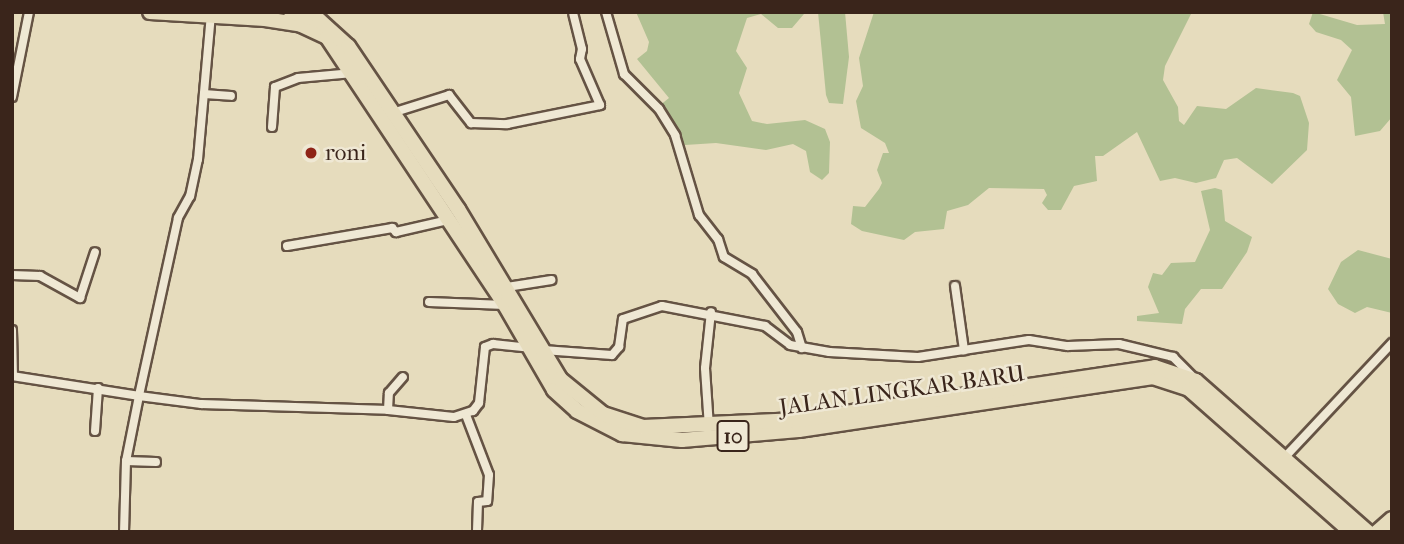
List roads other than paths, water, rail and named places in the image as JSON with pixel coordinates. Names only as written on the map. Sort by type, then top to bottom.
[{"type":"highway","name":"JALAN LINGKAR BARU","points":[[150,12],[202,13],[265,19],[318,31],[335,45],[448,220],[536,349],[569,390],[603,414],[643,427],[709,427],[947,401],[1146,366],[1196,381],[1368,532]]},
{"type":"highway","name":"JALAN LINGKAR BARU","points":[[291,12],[306,15],[335,32],[392,113],[507,287],[554,390],[577,411],[622,434],[682,440],[948,411],[1133,378],[1172,381],[1189,389],[1351,532]]},
{"type":"highway","points":[[1377,532],[1392,519]]},
{"type":"street","points":[[12,97],[29,12]]},
{"type":"street","points":[[606,12],[624,74],[670,126],[689,192],[722,254],[752,274],[797,332],[802,348]]},
{"type":"street","points":[[124,532],[126,461],[178,218],[190,196],[196,168],[204,94],[202,13]]},
{"type":"street","points":[[392,113],[449,95],[471,123],[508,124],[600,105],[580,59],[582,48],[573,14]]},
{"type":"street","points":[[272,127],[275,87],[298,78],[353,73]]},
{"type":"street","points":[[204,94],[231,96]]},
{"type":"street","points":[[287,246],[393,228],[396,232],[448,220]]},
{"type":"street","points":[[12,275],[40,276],[80,298],[95,252]]},
{"type":"street","points":[[507,287],[551,280]]},
{"type":"street","points":[[954,286],[964,350]]},
{"type":"street","points":[[429,302],[505,305]]},
{"type":"street","points":[[12,332],[12,376],[201,404],[466,415],[479,403],[485,347],[493,344],[612,355],[619,347],[624,318],[651,306],[711,312],[765,326],[802,348],[918,357],[1029,340],[1069,346],[1119,344],[1173,357],[1196,381]]},
{"type":"street","points":[[709,427],[705,368],[711,312]]},
{"type":"street","points":[[1284,458],[1392,343]]},
{"type":"street","points":[[388,410],[389,393],[403,377]]},
{"type":"street","points":[[96,432],[97,388]]},
{"type":"street","points":[[466,415],[489,475],[487,501],[478,502],[477,532]]},
{"type":"street","points":[[126,461],[156,462]]},
{"type":"place","name":"roni","points":[[311,153]]}]
